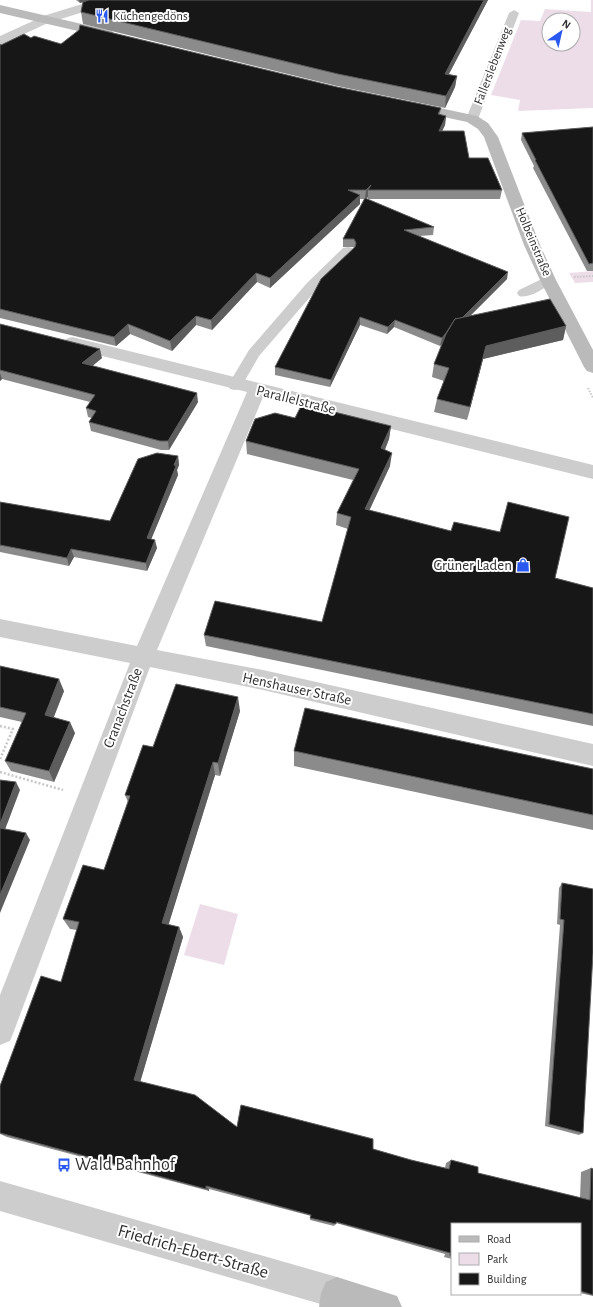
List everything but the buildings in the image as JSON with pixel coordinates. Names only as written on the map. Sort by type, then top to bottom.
[{"type":"main road","points":[[0,9],[117,36]]},
{"type":"main road","points":[[400,104],[472,120]]},
{"type":"main road","name":"Holbeinstraße","points":[[472,120],[483,126],[491,137],[532,245],[548,280],[593,368]]},
{"type":"main road","name":"Friedrich-Ebert-Straße","points":[[336,1300],[386,1307]]},
{"type":"street","points":[[0,41],[44,20],[108,0]]},
{"type":"street","name":"Parallelstraße","points":[[54,339],[235,385],[593,472]]},
{"type":"street","name":"Cranachstraße","points":[[0,1030],[143,656],[257,390]]},
{"type":"street","name":"Henshauser Straße","points":[[0,628],[263,680],[593,755]]},
{"type":"street","name":"Friedrich-Ebert-Straße","points":[[0,1196],[336,1300]]},
{"type":"lane","name":"Fallerslebenweg","points":[[472,120],[514,13]]},
{"type":"lane","points":[[235,385],[254,353],[312,286],[348,251]]},
{"type":"lane","points":[[524,292],[548,280]]},
{"type":"path","points":[[586,384],[593,398]]},
{"type":"path","points":[[0,726],[13,729],[0,759]]},
{"type":"path","points":[[0,772],[89,797]]},
{"type":"green space","points":[[591,0],[593,0],[593,108],[518,111],[520,100],[491,95],[521,20],[540,21],[541,19],[541,52],[581,52],[581,12],[544,12],[545,9],[591,12]]},
{"type":"green space","points":[[593,271],[593,282],[575,283],[569,273]]},
{"type":"green space","points":[[200,904],[238,914],[224,965],[184,955]]},
{"type":"place","name":"Küchengedöns","points":[[102,16]]},
{"type":"place","name":"Grüner Laden","points":[[523,565]]},
{"type":"place","name":"Wald Bahnhof","points":[[64,1165]]}]
